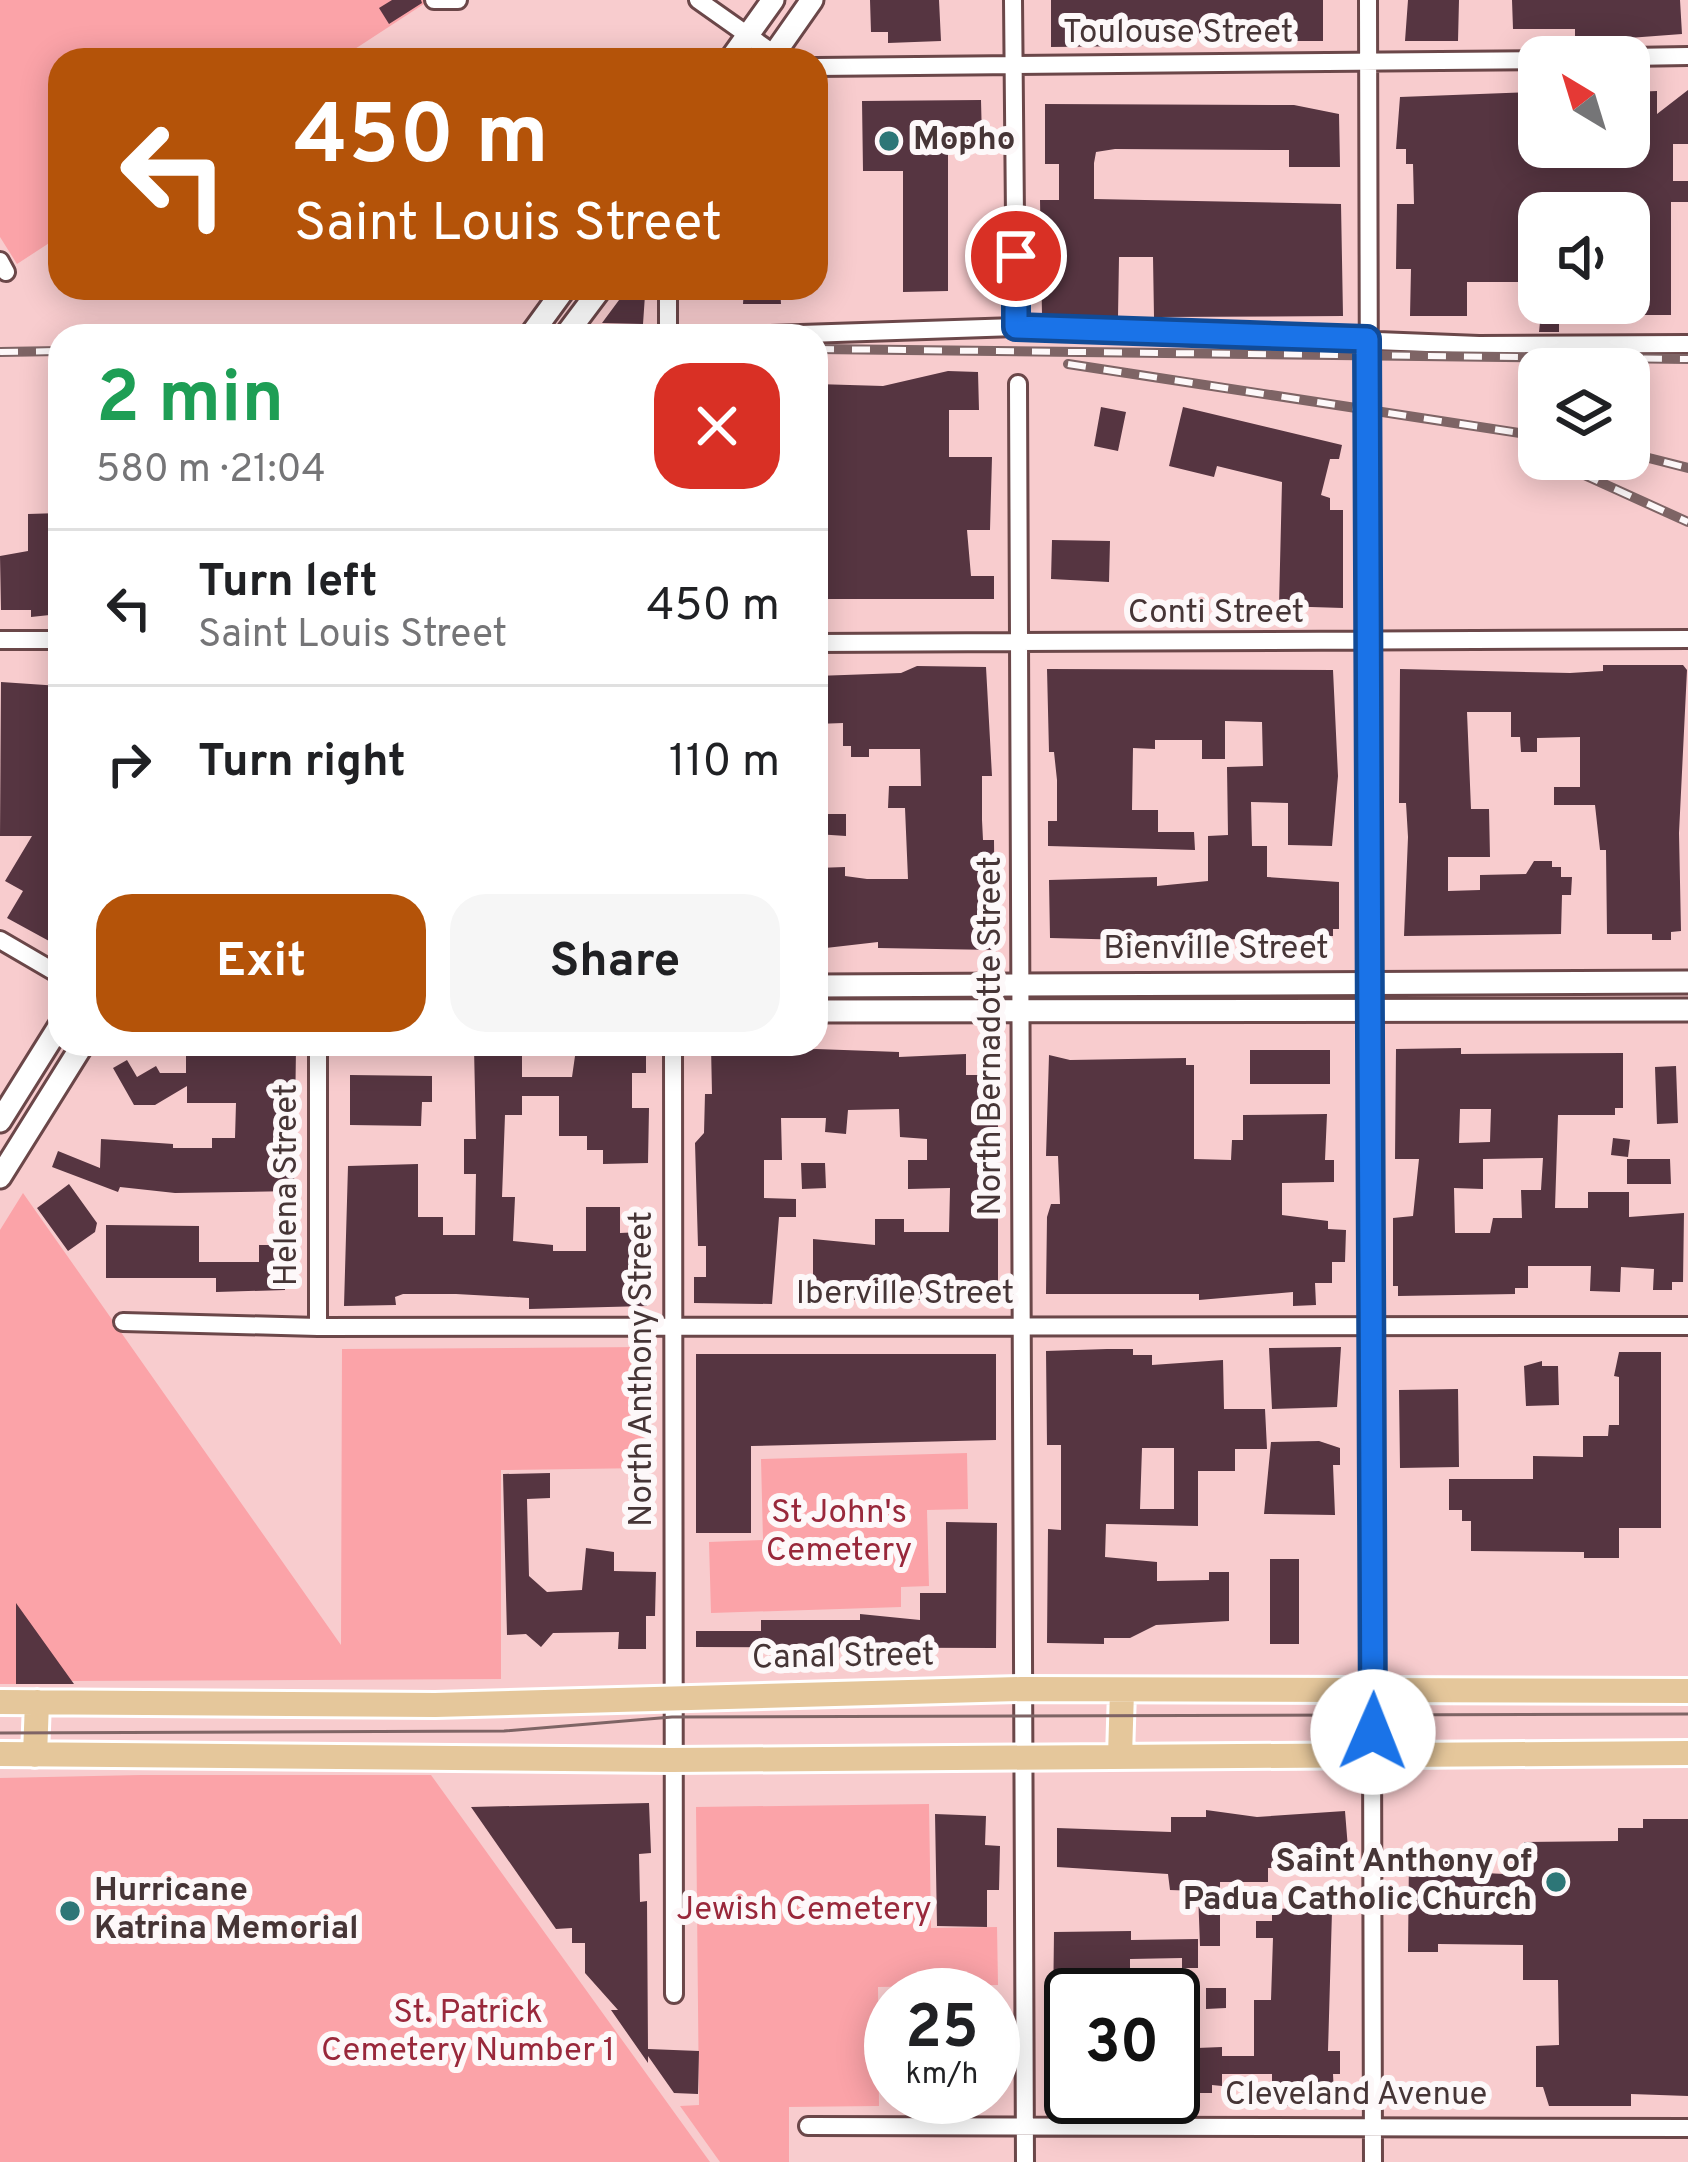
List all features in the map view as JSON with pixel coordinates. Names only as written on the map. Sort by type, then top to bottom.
[{"type":"main road","name":"Canal Street","points":[[0,1702],[435,1705],[672,1694],[1021,1689],[1688,1691]]},
{"type":"main road","points":[[1120,1756],[1122,1691]]},
{"type":"main road","points":[[35,1755],[37,1702]]},
{"type":"main road","points":[[0,1754],[672,1760],[1688,1753]]},
{"type":"street","points":[[434,0],[458,0]]},
{"type":"street","points":[[698,0],[762,48]]},
{"type":"street","points":[[738,48],[773,0]]},
{"type":"street","points":[[782,48],[812,0]]},
{"type":"street","points":[[1013,0],[1016,327]]},
{"type":"street","points":[[1368,0],[1373,2162]]},
{"type":"street","points":[[1650,57],[1688,56]]},
{"type":"street","name":"Toulouse Street","points":[[828,67],[1518,61]]},
{"type":"street","points":[[828,333],[1016,327],[1479,345],[1688,344]]},
{"type":"street","name":"North Bernadotte Street","points":[[1018,384],[1024,984],[1021,1756],[1025,2162]]},
{"type":"street","points":[[0,640],[48,640]]},
{"type":"street","name":"Conti Street","points":[[828,643],[1688,640]]},
{"type":"street","points":[[0,940],[48,968]]},
{"type":"street","name":"Bienville Street","points":[[828,986],[1688,982]]},
{"type":"street","name":"Bienville Street","points":[[828,1011],[1688,1010]]},
{"type":"street","points":[[0,1121],[48,1044]]},
{"type":"street","points":[[0,1177],[76,1056]]},
{"type":"street","name":"Helena Street","points":[[318,1056],[318,1327]]},
{"type":"street","name":"North Anthony Street","points":[[673,1056],[674,1994]]},
{"type":"street","name":"Iberville Street","points":[[123,1322],[318,1327],[1688,1325]]},
{"type":"street","name":"Cleveland Avenue","points":[[808,2126],[1688,2128]]},
{"type":"green space","points":[[0,0],[430,0],[356,48],[48,48],[48,244],[17,264],[0,237]]},
{"type":"green space","points":[[23,1193],[341,1645],[342,1349],[645,1347],[646,1468],[501,1470],[501,1679],[69,1681],[17,1607],[16,1684],[0,1684],[0,1230]]},
{"type":"green space","name":"St John's Cemetery","points":[[967,1453],[968,1509],[927,1510],[929,1586],[901,1587],[901,1607],[711,1613],[709,1542],[763,1540],[761,1459]]},
{"type":"green space","name":"St. Patrick Cemetery Number 1","points":[[431,1775],[710,2162],[0,2162],[0,1778]]},
{"type":"green space","name":"Jewish Cemetery","points":[[929,1804],[931,1928],[997,1927],[998,1968],[864,1968],[864,2106],[789,2107],[789,2162],[720,2162],[680,2106],[699,2105],[696,1807]]},
{"type":"building","points":[[392,0],[422,3],[389,24],[379,8]]},
{"type":"building","points":[[870,0],[939,0],[941,41],[888,43],[888,32],[871,32]]},
{"type":"building","points":[[1051,0],[1323,0],[1323,41],[1225,41],[1225,33],[1137,46],[1051,47]]},
{"type":"building","points":[[1408,0],[1459,0],[1458,41],[1405,41]]},
{"type":"building","points":[[1512,0],[1680,0],[1682,34],[1575,36],[1575,29],[1513,29]]},
{"type":"building","points":[[1688,90],[1688,144],[1673,144],[1673,181],[1688,181],[1688,202],[1671,202],[1671,315],[1650,315],[1650,192],[1518,192],[1518,282],[1467,282],[1467,316],[1410,316],[1411,269],[1396,269],[1397,204],[1414,204],[1413,164],[1406,164],[1406,149],[1396,149],[1400,97],[1518,93],[1518,168],[1650,168],[1650,91],[1657,91],[1657,114]]},
{"type":"building","points":[[981,100],[982,140],[948,145],[948,291],[903,292],[903,171],[863,171],[862,101]]},
{"type":"building","points":[[1045,104],[1294,105],[1339,114],[1340,167],[1289,167],[1289,150],[1115,149],[1096,152],[1094,199],[1341,204],[1343,316],[1154,317],[1153,257],[1119,257],[1118,317],[1042,315],[1040,200],[1059,200],[1059,164],[1045,164]]},
{"type":"building","points":[[619,300],[645,300],[643,324],[602,323]]},
{"type":"building","points":[[743,300],[781,300],[781,304],[743,304]]},
{"type":"building","points":[[1540,324],[1559,324],[1559,332],[1539,332]]},
{"type":"building","points":[[948,371],[978,372],[979,410],[949,410],[949,457],[992,457],[990,530],[967,530],[971,576],[994,576],[994,599],[828,599],[828,384],[883,386]]},
{"type":"building","points":[[1101,407],[1126,412],[1118,451],[1094,446]]},
{"type":"building","points":[[1183,407],[1342,445],[1339,459],[1330,459],[1321,495],[1330,498],[1330,510],[1343,510],[1343,608],[1279,606],[1282,482],[1217,466],[1214,477],[1169,466]]},
{"type":"building","points":[[48,513],[48,615],[31,617],[31,610],[1,610],[0,556],[28,551],[28,514]]},
{"type":"building","points":[[1052,540],[1110,541],[1109,582],[1051,579]]},
{"type":"building","points":[[1603,665],[1683,665],[1687,670],[1679,833],[1681,931],[1671,932],[1671,940],[1652,940],[1652,934],[1607,934],[1606,850],[1600,850],[1595,805],[1554,805],[1554,787],[1580,787],[1580,737],[1537,738],[1537,752],[1521,752],[1520,737],[1511,737],[1511,712],[1467,712],[1471,809],[1489,809],[1490,857],[1448,857],[1448,891],[1480,890],[1480,875],[1526,874],[1534,861],[1552,861],[1552,867],[1561,867],[1561,877],[1572,877],[1571,895],[1562,895],[1561,934],[1404,936],[1408,837],[1406,803],[1399,803],[1400,669],[1570,673],[1603,671]]},
{"type":"building","points":[[917,666],[986,667],[992,776],[982,776],[982,820],[983,840],[994,840],[995,950],[878,948],[878,942],[828,948],[828,868],[845,867],[845,876],[908,879],[905,808],[888,808],[889,786],[921,786],[920,749],[869,749],[869,757],[851,757],[851,746],[843,746],[843,723],[828,724],[828,676],[901,673]]},
{"type":"building","points":[[1047,669],[1333,670],[1338,776],[1332,846],[1288,845],[1288,803],[1251,802],[1252,846],[1267,846],[1267,877],[1339,882],[1339,929],[1333,929],[1333,936],[1173,941],[1050,938],[1049,880],[1157,877],[1157,886],[1208,881],[1208,836],[1228,835],[1227,767],[1263,766],[1262,722],[1225,721],[1225,759],[1202,759],[1202,740],[1155,740],[1155,749],[1133,748],[1132,810],[1158,810],[1158,832],[1194,832],[1195,850],[1048,846],[1048,821],[1057,821],[1057,780],[1054,752],[1049,752]]},
{"type":"building","points":[[1,682],[48,685],[48,940],[7,918],[23,891],[5,881],[32,836],[0,836]]},
{"type":"building","points":[[828,814],[846,814],[846,836],[828,835]]},
{"type":"building","points":[[1461,1048],[1461,1054],[1623,1053],[1623,1108],[1615,1108],[1615,1115],[1558,1115],[1555,1208],[1588,1208],[1588,1192],[1629,1192],[1629,1217],[1684,1213],[1683,1282],[1672,1282],[1672,1290],[1653,1290],[1654,1269],[1621,1267],[1620,1292],[1590,1291],[1591,1266],[1528,1266],[1528,1288],[1515,1288],[1515,1294],[1398,1296],[1398,1286],[1393,1286],[1393,1218],[1413,1216],[1419,1159],[1395,1159],[1396,1049]],"holes":[[[1460,1109],[1491,1109],[1490,1142],[1459,1143]],[[1543,1158],[1541,1190],[1521,1190],[1522,1218],[1493,1218],[1490,1233],[1455,1233],[1454,1188],[1483,1189],[1483,1159]]]},
{"type":"building","points":[[828,1049],[899,1052],[899,1057],[966,1054],[966,1075],[979,1075],[979,1104],[998,1104],[998,1130],[987,1130],[988,1194],[998,1194],[998,1300],[813,1300],[813,1239],[875,1245],[875,1219],[904,1219],[904,1232],[949,1232],[950,1188],[908,1189],[908,1160],[927,1160],[927,1139],[900,1137],[899,1109],[848,1110],[846,1134],[825,1132],[826,1118],[781,1118],[782,1160],[764,1160],[764,1198],[796,1199],[796,1217],[779,1217],[772,1304],[694,1303],[694,1277],[706,1277],[706,1246],[698,1246],[695,1143],[704,1133],[705,1094],[712,1094],[711,1056],[828,1056]]},
{"type":"building","points":[[1250,1050],[1330,1050],[1330,1084],[1250,1084]]},
{"type":"building","points":[[1049,1055],[1070,1060],[1186,1058],[1186,1065],[1194,1065],[1194,1159],[1231,1160],[1232,1140],[1243,1140],[1243,1115],[1327,1114],[1325,1160],[1334,1160],[1334,1182],[1282,1183],[1282,1215],[1328,1221],[1328,1229],[1346,1230],[1345,1262],[1332,1262],[1332,1283],[1315,1283],[1316,1305],[1293,1306],[1293,1292],[1199,1300],[1199,1294],[1046,1294],[1047,1217],[1051,1204],[1060,1204],[1058,1156],[1046,1156]]},
{"type":"building","points":[[186,1056],[296,1056],[294,1191],[175,1193],[120,1187],[118,1192],[52,1167],[58,1151],[100,1168],[101,1139],[212,1148],[212,1138],[235,1138],[236,1103],[187,1103],[187,1086],[155,1105],[134,1105],[113,1068],[127,1060],[137,1077],[156,1066],[160,1073],[186,1073]]},
{"type":"building","points":[[474,1056],[522,1056],[522,1077],[572,1077],[575,1056],[646,1056],[646,1073],[632,1073],[632,1108],[649,1108],[648,1163],[603,1164],[603,1150],[587,1150],[587,1136],[559,1136],[559,1096],[522,1096],[522,1115],[505,1115],[502,1197],[515,1197],[513,1241],[553,1245],[553,1251],[586,1251],[586,1207],[620,1207],[620,1233],[642,1232],[647,1306],[529,1309],[529,1298],[403,1294],[395,1297],[396,1305],[344,1306],[348,1166],[418,1164],[418,1217],[443,1217],[443,1235],[475,1235],[476,1174],[464,1174],[464,1139],[476,1139]]},
{"type":"building","points":[[1676,1066],[1678,1123],[1657,1124],[1655,1067]]},
{"type":"building","points":[[350,1075],[432,1076],[432,1102],[422,1102],[421,1126],[350,1125]]},
{"type":"building","points":[[1613,1138],[1630,1140],[1628,1157],[1611,1155]]},
{"type":"building","points":[[1627,1159],[1670,1159],[1671,1184],[1627,1184]]},
{"type":"building","points":[[801,1163],[825,1163],[826,1188],[802,1189]]},
{"type":"building","points":[[69,1184],[97,1223],[95,1232],[68,1251],[37,1208]]},
{"type":"building","points":[[106,1225],[199,1226],[199,1262],[259,1262],[259,1245],[285,1245],[285,1290],[216,1292],[216,1278],[106,1278]]},
{"type":"building","points":[[1341,1347],[1337,1407],[1272,1409],[1269,1348]]},
{"type":"building","points":[[1133,1349],[1133,1355],[1152,1355],[1152,1365],[1223,1360],[1224,1409],[1265,1409],[1267,1449],[1235,1449],[1235,1471],[1198,1471],[1198,1526],[1106,1524],[1105,1557],[1157,1562],[1157,1581],[1209,1580],[1209,1572],[1229,1572],[1229,1621],[1156,1625],[1130,1638],[1104,1638],[1104,1644],[1047,1643],[1048,1529],[1061,1530],[1061,1445],[1047,1445],[1046,1351]],"holes":[[[1142,1448],[1174,1448],[1174,1509],[1140,1509]]]},
{"type":"building","points":[[1619,1352],[1661,1352],[1661,1528],[1619,1528],[1619,1558],[1584,1558],[1584,1552],[1471,1551],[1471,1521],[1462,1521],[1462,1510],[1449,1510],[1449,1479],[1533,1479],[1533,1456],[1583,1457],[1583,1436],[1608,1436],[1609,1425],[1619,1425],[1619,1377],[1614,1376]]},
{"type":"building","points":[[696,1354],[996,1354],[996,1440],[751,1446],[751,1533],[696,1533]]},
{"type":"building","points":[[1542,1361],[1542,1366],[1558,1366],[1559,1405],[1526,1406],[1524,1366]]},
{"type":"building","points":[[1458,1389],[1459,1467],[1400,1468],[1399,1390]]},
{"type":"building","points":[[1319,1441],[1340,1448],[1340,1465],[1333,1465],[1335,1515],[1264,1514],[1271,1442]]},
{"type":"building","points":[[550,1473],[550,1498],[527,1499],[529,1576],[547,1592],[582,1590],[586,1548],[614,1552],[614,1571],[656,1572],[655,1616],[646,1616],[646,1649],[618,1649],[619,1632],[553,1633],[541,1647],[526,1634],[507,1635],[503,1474]]},
{"type":"building","points":[[946,1522],[997,1523],[996,1648],[696,1647],[696,1631],[761,1631],[761,1620],[860,1620],[860,1614],[920,1620],[920,1593],[946,1593]]},
{"type":"building","points":[[1270,1559],[1299,1559],[1299,1644],[1270,1644]]},
{"type":"building","points":[[16,1603],[74,1684],[16,1684]]},
{"type":"building","points":[[649,1803],[651,1853],[639,1854],[640,1902],[647,1901],[648,2049],[699,2051],[698,2094],[674,2093],[648,2056],[648,2063],[611,2010],[618,2010],[585,1973],[585,1943],[572,1943],[572,1928],[556,1929],[471,1807]]},
{"type":"building","points":[[1206,1810],[1257,1817],[1345,1811],[1350,1874],[1315,1875],[1315,1867],[1268,1868],[1268,1882],[1220,1882],[1220,1946],[1200,1946],[1198,1891],[1170,1890],[1168,1874],[1057,1867],[1057,1828],[1171,1832],[1171,1817],[1206,1817]]},
{"type":"building","points":[[935,1814],[986,1816],[985,1845],[1000,1846],[999,1890],[987,1890],[987,1927],[937,1926]]},
{"type":"building","points":[[1643,1819],[1688,1819],[1688,2096],[1631,2094],[1631,2106],[1549,2106],[1543,2087],[1536,2087],[1536,2046],[1559,2045],[1558,1980],[1523,1980],[1523,1945],[1438,1944],[1438,1952],[1408,1952],[1409,1855],[1451,1853],[1452,1858],[1465,1859],[1465,1872],[1524,1875],[1524,1842],[1618,1841],[1618,1828],[1643,1828]]},
{"type":"building","points":[[1272,1908],[1332,1911],[1328,2051],[1340,2051],[1340,2074],[1333,2074],[1334,2094],[1322,2094],[1322,2105],[1272,2106],[1272,2074],[1222,2074],[1222,2086],[1212,2085],[1212,2093],[1200,2093],[1200,2048],[1222,2047],[1222,2056],[1254,2056],[1254,2000],[1271,2000],[1273,1938],[1256,1938],[1256,1921],[1272,1921]]},
{"type":"building","points":[[1131,1931],[1131,1940],[1198,1939],[1198,1968],[1182,1968],[1182,1958],[1130,1959],[1130,1968],[1054,1968],[1054,1932]]},
{"type":"building","points":[[1206,1988],[1226,1988],[1226,2008],[1206,2009]]},
{"type":"tram line","points":[[0,1733],[504,1731],[672,1717],[1688,1714]]},
{"type":"railway","points":[[828,349],[1688,359]]},
{"type":"railway","points":[[0,352],[48,351]]},
{"type":"railway","points":[[1068,364],[1518,433]]},
{"type":"railway","points":[[1650,458],[1688,468]]},
{"type":"railway","points":[[1595,480],[1688,522]]},
{"type":"place","name":"Mopho","points":[[889,141]]},
{"type":"place","name":"Saint Anthony of Padua Catholic Church","points":[[1556,1882]]},
{"type":"place","name":"Hurricane Katrina Memorial","points":[[70,1911]]},
{"type":"route","points":[[1016,256],[1016,327],[1367,339],[1373,1732]]}]
